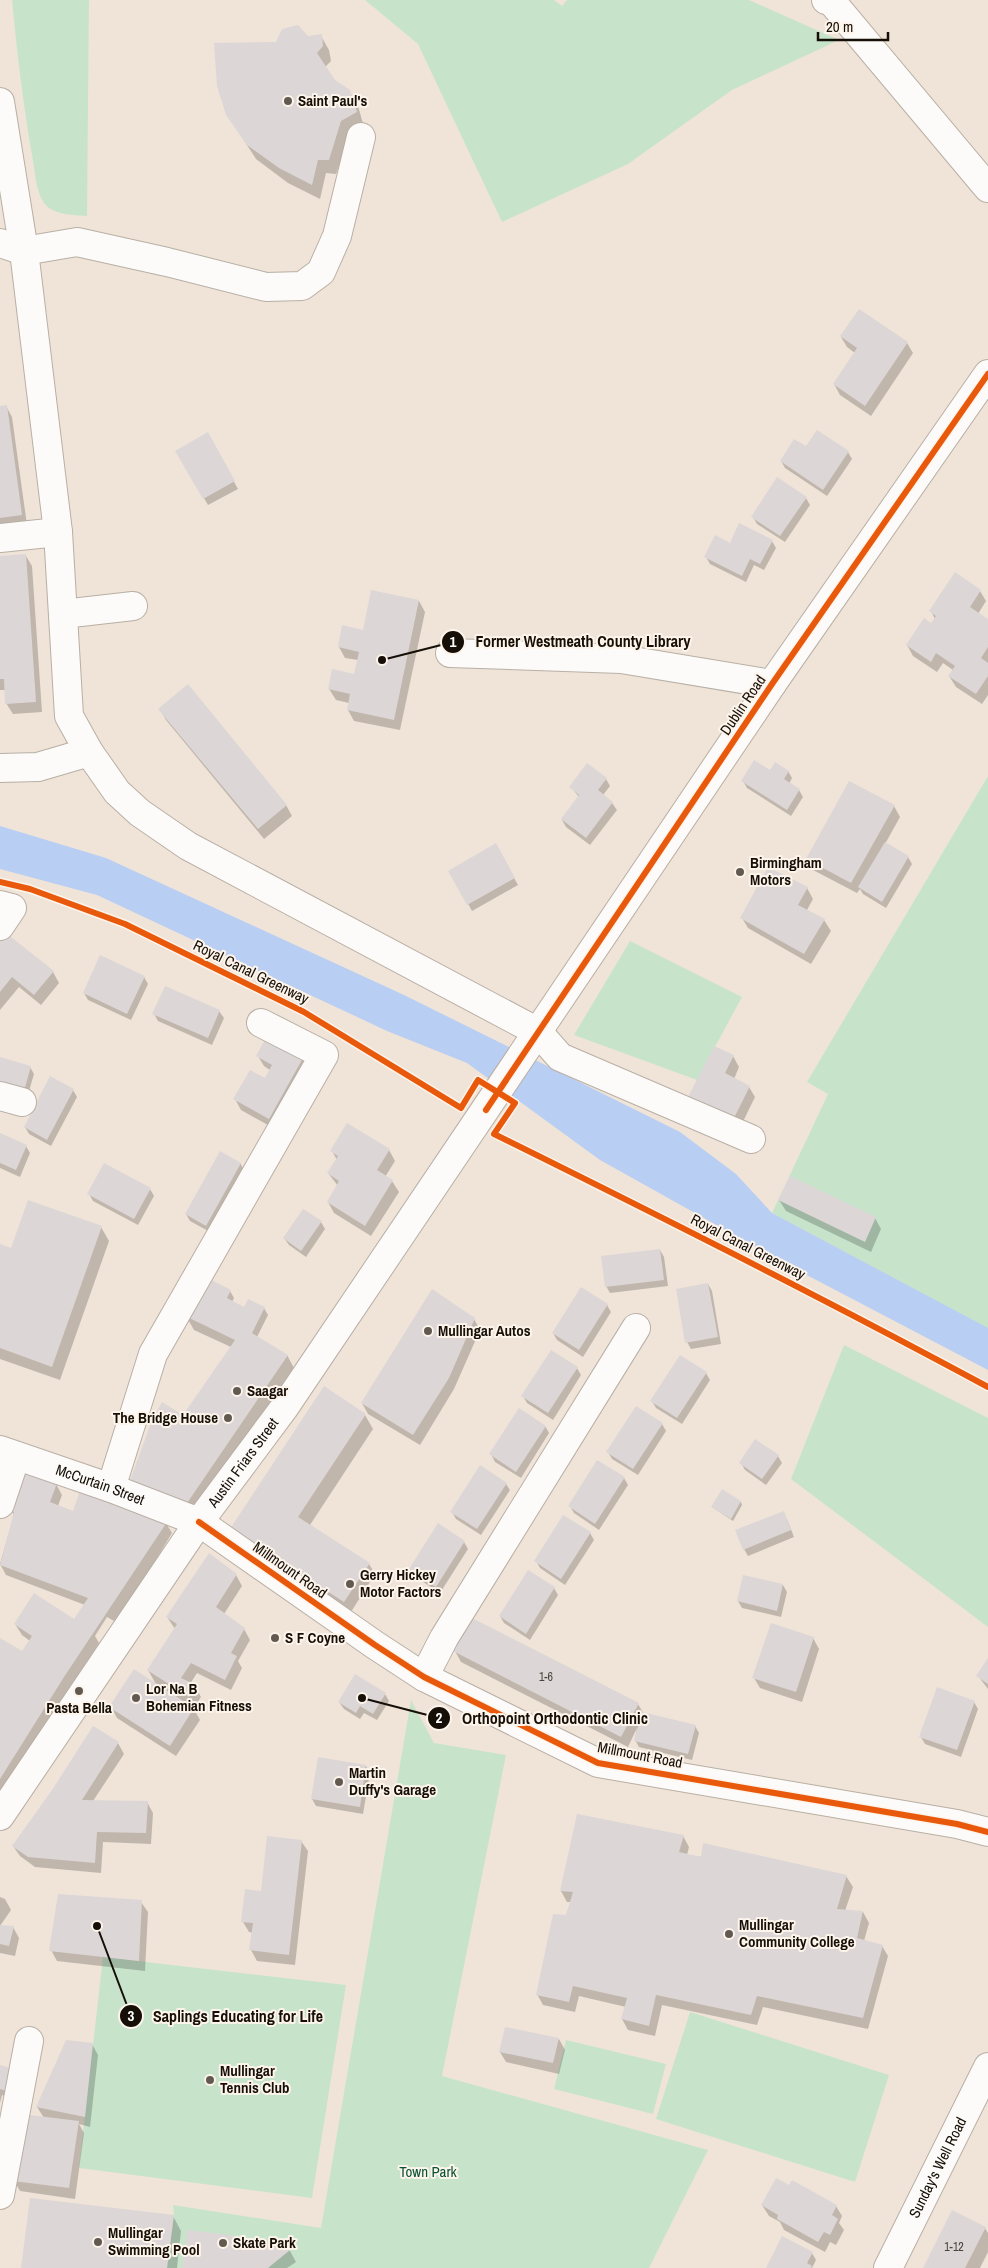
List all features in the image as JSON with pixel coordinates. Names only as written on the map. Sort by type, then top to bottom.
[{"type":"street","points":[[826,0],[832,2],[988,188]]},
{"type":"street","points":[[0,102],[12,247],[58,532],[69,716],[117,792],[140,813],[188,846],[531,1043],[751,1139]]},
{"type":"street","points":[[12,247],[77,242],[167,262],[266,288],[302,286],[321,272],[337,236],[361,137]]},
{"type":"street","name":"Dublin Road","points":[[486,1110],[772,684],[988,374]]},
{"type":"street","points":[[0,538],[58,532]]},
{"type":"street","points":[[63,614],[133,606]]},
{"type":"street","points":[[450,653],[621,660],[772,684]]},
{"type":"street","points":[[0,768],[38,767],[90,752]]},
{"type":"street","points":[[0,905],[12,908],[0,926]]},
{"type":"street","points":[[111,1488],[153,1354],[324,1055],[261,1023]]},
{"type":"street","name":"Austin Friars Street","points":[[0,1816],[199,1522],[284,1408],[486,1110]]},
{"type":"street","points":[[424,1677],[444,1638],[636,1328]]},
{"type":"street","points":[[0,1504],[8,1453]]},
{"type":"street","name":"McCurtain Street","points":[[8,1453],[111,1488],[199,1522]]},
{"type":"street","name":"Millmount Road","points":[[199,1522],[374,1646],[424,1677],[598,1762],[957,1824],[988,1832]]},
{"type":"street","points":[[0,2195],[9,2096],[29,2041]]},
{"type":"street","name":"Sunday's Well Road","points":[[888,2268],[988,2067]]},
{"type":"green space","points":[[12,0],[89,0],[87,216],[58,212],[48,207],[41,198],[36,179],[23,97]]},
{"type":"green space","points":[[365,0],[554,0],[562,6],[567,0],[749,0],[839,40],[732,90],[628,164],[502,222],[418,44]]},
{"type":"green space","points":[[988,776],[988,1329],[772,1213],[828,1094],[807,1082]]},
{"type":"green space","points":[[630,941],[742,997],[697,1080],[574,1035]]},
{"type":"green space","points":[[844,1345],[988,1418],[988,1627],[791,1479]]},
{"type":"green space","name":"Town Park","points":[[411,1700],[434,1743],[506,1755],[442,2076],[708,2150],[649,2268],[167,2268],[174,2215],[173,2205],[321,2228]]},
{"type":"green space","name":"Mullingar Tennis Club","points":[[103,1957],[346,1985],[312,2198],[79,2168]]},
{"type":"green space","points":[[690,2012],[889,2075],[855,2182],[656,2119]]},
{"type":"green space","points":[[566,2040],[666,2064],[653,2114],[554,2089]]},
{"type":"water","points":[[0,826],[106,858],[404,995],[680,1132],[736,1174],[772,1213],[988,1328],[988,1370],[801,1272],[600,1160],[467,1063],[387,1031],[97,895],[0,869]]},
{"type":"building","name":"Saint Paul's","points":[[298,25],[308,36],[322,34],[323,46],[317,53],[335,80],[350,90],[357,112],[341,121],[329,160],[318,160],[312,185],[279,168],[247,145],[226,115],[217,86],[214,43],[276,42],[282,29]]},
{"type":"building","points":[[859,309],[908,342],[865,406],[833,384],[857,348],[840,336]]},
{"type":"building","points":[[7,405],[22,515],[0,518],[0,406]]},
{"type":"building","points":[[817,430],[849,451],[823,490],[780,461],[794,439],[806,446]]},
{"type":"building","points":[[208,432],[235,481],[203,499],[175,451]]},
{"type":"building","points":[[777,477],[807,497],[780,536],[751,517]]},
{"type":"building","points":[[739,523],[773,540],[760,564],[750,559],[742,576],[704,557],[715,535],[730,543]]},
{"type":"building","points":[[26,554],[36,702],[5,704],[4,679],[0,679],[0,556]]},
{"type":"building","points":[[955,572],[981,590],[970,607],[988,619],[988,647],[981,658],[988,663],[988,676],[976,694],[948,676],[955,666],[936,653],[931,662],[906,645],[924,618],[931,623],[936,616],[929,611]]},
{"type":"building","points":[[371,590],[419,600],[394,720],[347,710],[350,694],[328,689],[332,669],[354,674],[359,652],[338,647],[342,625],[363,630]]},
{"type":"building","points":[[188,684],[287,805],[258,829],[158,709]]},
{"type":"building","points":[[754,760],[770,770],[775,762],[789,771],[784,779],[800,789],[787,810],[741,781]]},
{"type":"building","points":[[587,763],[607,778],[598,790],[613,802],[586,838],[561,819],[579,795],[569,787]]},
{"type":"building","points":[[849,781],[895,805],[851,883],[806,859]]},
{"type":"building","points":[[885,842],[909,856],[882,902],[858,887]]},
{"type":"building","points":[[496,843],[515,878],[467,905],[448,871]]},
{"type":"building","points":[[768,867],[808,887],[798,905],[825,919],[804,954],[740,918]]},
{"type":"building","points":[[6,933],[54,971],[34,995],[12,977],[0,992],[0,940]]},
{"type":"building","points":[[100,955],[145,976],[127,1014],[83,993]]},
{"type":"building","points":[[165,986],[220,1010],[208,1038],[152,1014]]},
{"type":"building","points":[[267,1036],[304,1056],[269,1119],[233,1099],[250,1070],[265,1078],[272,1065],[256,1056]]},
{"type":"building","points":[[714,1046],[734,1055],[725,1073],[750,1086],[730,1126],[685,1103]]},
{"type":"building","points":[[0,1057],[31,1066],[24,1091],[0,1085]]},
{"type":"building","points":[[50,1076],[74,1089],[47,1140],[24,1127]]},
{"type":"building","points":[[347,1123],[390,1149],[377,1170],[393,1180],[365,1226],[327,1202],[339,1181],[327,1173],[338,1156],[330,1151]]},
{"type":"building","points":[[0,1133],[27,1145],[16,1170],[0,1163]]},
{"type":"building","points":[[220,1151],[241,1163],[206,1226],[185,1214]]},
{"type":"building","points":[[104,1163],[151,1188],[134,1219],[87,1194]]},
{"type":"building","points":[[790,1176],[876,1217],[865,1242],[778,1200]]},
{"type":"building","points":[[28,1200],[102,1226],[52,1367],[0,1348],[0,1244],[11,1248]]},
{"type":"building","points":[[303,1209],[322,1221],[301,1251],[283,1238]]},
{"type":"building","points":[[660,1249],[664,1280],[605,1287],[601,1256]]},
{"type":"building","points":[[206,1277],[231,1290],[227,1298],[244,1307],[248,1299],[265,1307],[252,1333],[288,1355],[183,1509],[128,1486],[151,1423],[162,1402],[183,1415],[235,1340],[185,1316]]},
{"type":"building","points":[[708,1283],[718,1337],[685,1343],[676,1289]]},
{"type":"building","points":[[581,1287],[608,1304],[579,1350],[552,1333]]},
{"type":"building","points":[[432,1289],[475,1318],[449,1378],[413,1435],[361,1403]]},
{"type":"building","points":[[551,1350],[578,1367],[548,1413],[521,1396]]},
{"type":"building","points":[[680,1355],[707,1372],[677,1418],[650,1401]]},
{"type":"building","points":[[324,1386],[366,1414],[298,1517],[370,1563],[344,1602],[230,1529]]},
{"type":"building","points":[[636,1406],[663,1423],[633,1469],[606,1452]]},
{"type":"building","points":[[519,1408],[546,1426],[516,1472],[489,1454]]},
{"type":"building","points":[[755,1439],[779,1455],[762,1479],[739,1463]]},
{"type":"building","points":[[597,1460],[625,1477],[595,1524],[568,1506]]},
{"type":"building","points":[[480,1465],[507,1483],[477,1529],[450,1512]]},
{"type":"building","points":[[23,1471],[57,1483],[50,1502],[73,1511],[80,1491],[167,1522],[64,1677],[0,1779],[0,1638],[22,1651],[32,1636],[14,1624],[34,1593],[74,1619],[88,1598],[0,1565],[14,1512],[10,1510]]},
{"type":"building","points":[[722,1489],[741,1501],[731,1519],[711,1507]]},
{"type":"building","points":[[784,1511],[791,1530],[743,1550],[735,1530]]},
{"type":"building","points":[[563,1515],[591,1532],[561,1579],[534,1561]]},
{"type":"building","points":[[438,1523],[465,1541],[436,1587],[409,1569]]},
{"type":"building","points":[[209,1553],[237,1574],[216,1607],[245,1628],[231,1653],[237,1656],[225,1680],[191,1663],[181,1678],[196,1685],[189,1697],[147,1670],[177,1624],[166,1617]]},
{"type":"building","points":[[528,1570],[555,1587],[526,1634],[499,1616]]},
{"type":"building","points":[[743,1575],[783,1584],[777,1611],[737,1601]]},
{"type":"building","points":[[470,1617],[639,1703],[621,1737],[453,1651]]},
{"type":"building","points":[[771,1623],[814,1637],[796,1692],[752,1678]]},
{"type":"building","points":[[988,1658],[988,1684],[976,1676]]},
{"type":"building","points":[[134,1669],[194,1708],[170,1746],[109,1707]]},
{"type":"building","points":[[355,1674],[386,1693],[373,1714],[360,1706],[356,1713],[338,1702]]},
{"type":"building","points":[[937,1687],[975,1701],[957,1750],[919,1737]]},
{"type":"building","points":[[642,1712],[696,1725],[688,1754],[634,1741]]},
{"type":"building","points":[[93,1726],[119,1742],[82,1800],[148,1801],[146,1833],[97,1832],[95,1863],[28,1857],[12,1846],[52,1790]]},
{"type":"building","name":"Martin Duffy's Garage","points":[[318,1757],[366,1765],[360,1807],[311,1799]]},
{"type":"building","points":[[577,1814],[684,1835],[679,1852],[701,1857],[703,1843],[847,1875],[837,1909],[863,1911],[857,1938],[883,1945],[863,2018],[757,1996],[751,2015],[656,1995],[649,2026],[621,2019],[627,1998],[573,1986],[569,2002],[536,1995],[553,1914],[566,1915],[573,1892],[560,1891]]},
{"type":"building","points":[[267,1836],[302,1840],[289,1955],[249,1950],[253,1923],[241,1922],[245,1889],[261,1891]]},
{"type":"building","points":[[58,1894],[142,1900],[139,1961],[49,1951]]},
{"type":"building","points":[[0,1925],[14,1926],[9,1946],[0,1944]]},
{"type":"building","points":[[505,2027],[559,2038],[553,2063],[499,2052]]},
{"type":"building","points":[[66,2040],[93,2043],[85,2117],[36,2107]]},
{"type":"building","points":[[0,2065],[17,2070],[10,2092],[0,2089]]},
{"type":"building","points":[[22,2114],[79,2121],[69,2188],[13,2181]]},
{"type":"building","points":[[776,2178],[789,2185],[792,2180],[837,2205],[832,2215],[838,2219],[830,2235],[824,2232],[818,2242],[777,2219],[778,2215],[761,2205]]},
{"type":"building","name":"Mullingar Swimming Pool","points":[[30,2198],[174,2215],[167,2268],[21,2268]]},
{"type":"building","points":[[952,2210],[986,2227],[965,2268],[923,2268]]},
{"type":"building","name":"Skate Park","points":[[187,2230],[229,2235],[290,2250],[268,2268],[182,2268]]},
{"type":"building","points":[[782,2236],[813,2252],[807,2263],[812,2266],[811,2268],[766,2268]]},
{"type":"cycle path","points":[[486,1110],[772,684],[988,374]]},
{"type":"cycle path","name":"Royal Canal Greenway","points":[[0,882],[30,889],[125,924],[304,1012],[461,1108],[478,1080],[515,1103],[494,1134],[742,1258],[988,1387]]},
{"type":"cycle path","points":[[199,1522],[424,1677],[598,1763],[957,1824],[988,1832]]},
{"type":"place","name":"Saint Paul's","points":[[288,101]]},
{"type":"place","name":"Former Westmeath County Library","points":[[382,660]]},
{"type":"place","name":"Birmingham Motors","points":[[740,872]]},
{"type":"place","name":"Mullingar Autos","points":[[428,1331]]},
{"type":"place","name":"Saagar","points":[[237,1391]]},
{"type":"place","name":"The Bridge House","points":[[228,1418]]},
{"type":"place","name":"Gerry Hickey Motor Factors","points":[[350,1584]]},
{"type":"place","name":"S F Coyne","points":[[275,1638]]},
{"type":"place","name":"Pasta Bella","points":[[79,1691]]},
{"type":"place","name":"Lor Na B Bohemian Fitness","points":[[136,1698]]},
{"type":"place","name":"Orthopoint Orthodontic Clinic","points":[[362,1698]]},
{"type":"place","name":"Martin Duffy's Garage","points":[[339,1782]]},
{"type":"place","name":"Saplings Educating for Life","points":[[97,1926]]},
{"type":"place","name":"Mullingar Community College","points":[[729,1934]]},
{"type":"place","name":"Mullingar Tennis Club","points":[[210,2080]]},
{"type":"place","name":"Mullingar Swimming Pool","points":[[98,2242]]},
{"type":"place","name":"Skate Park","points":[[223,2243]]}]
